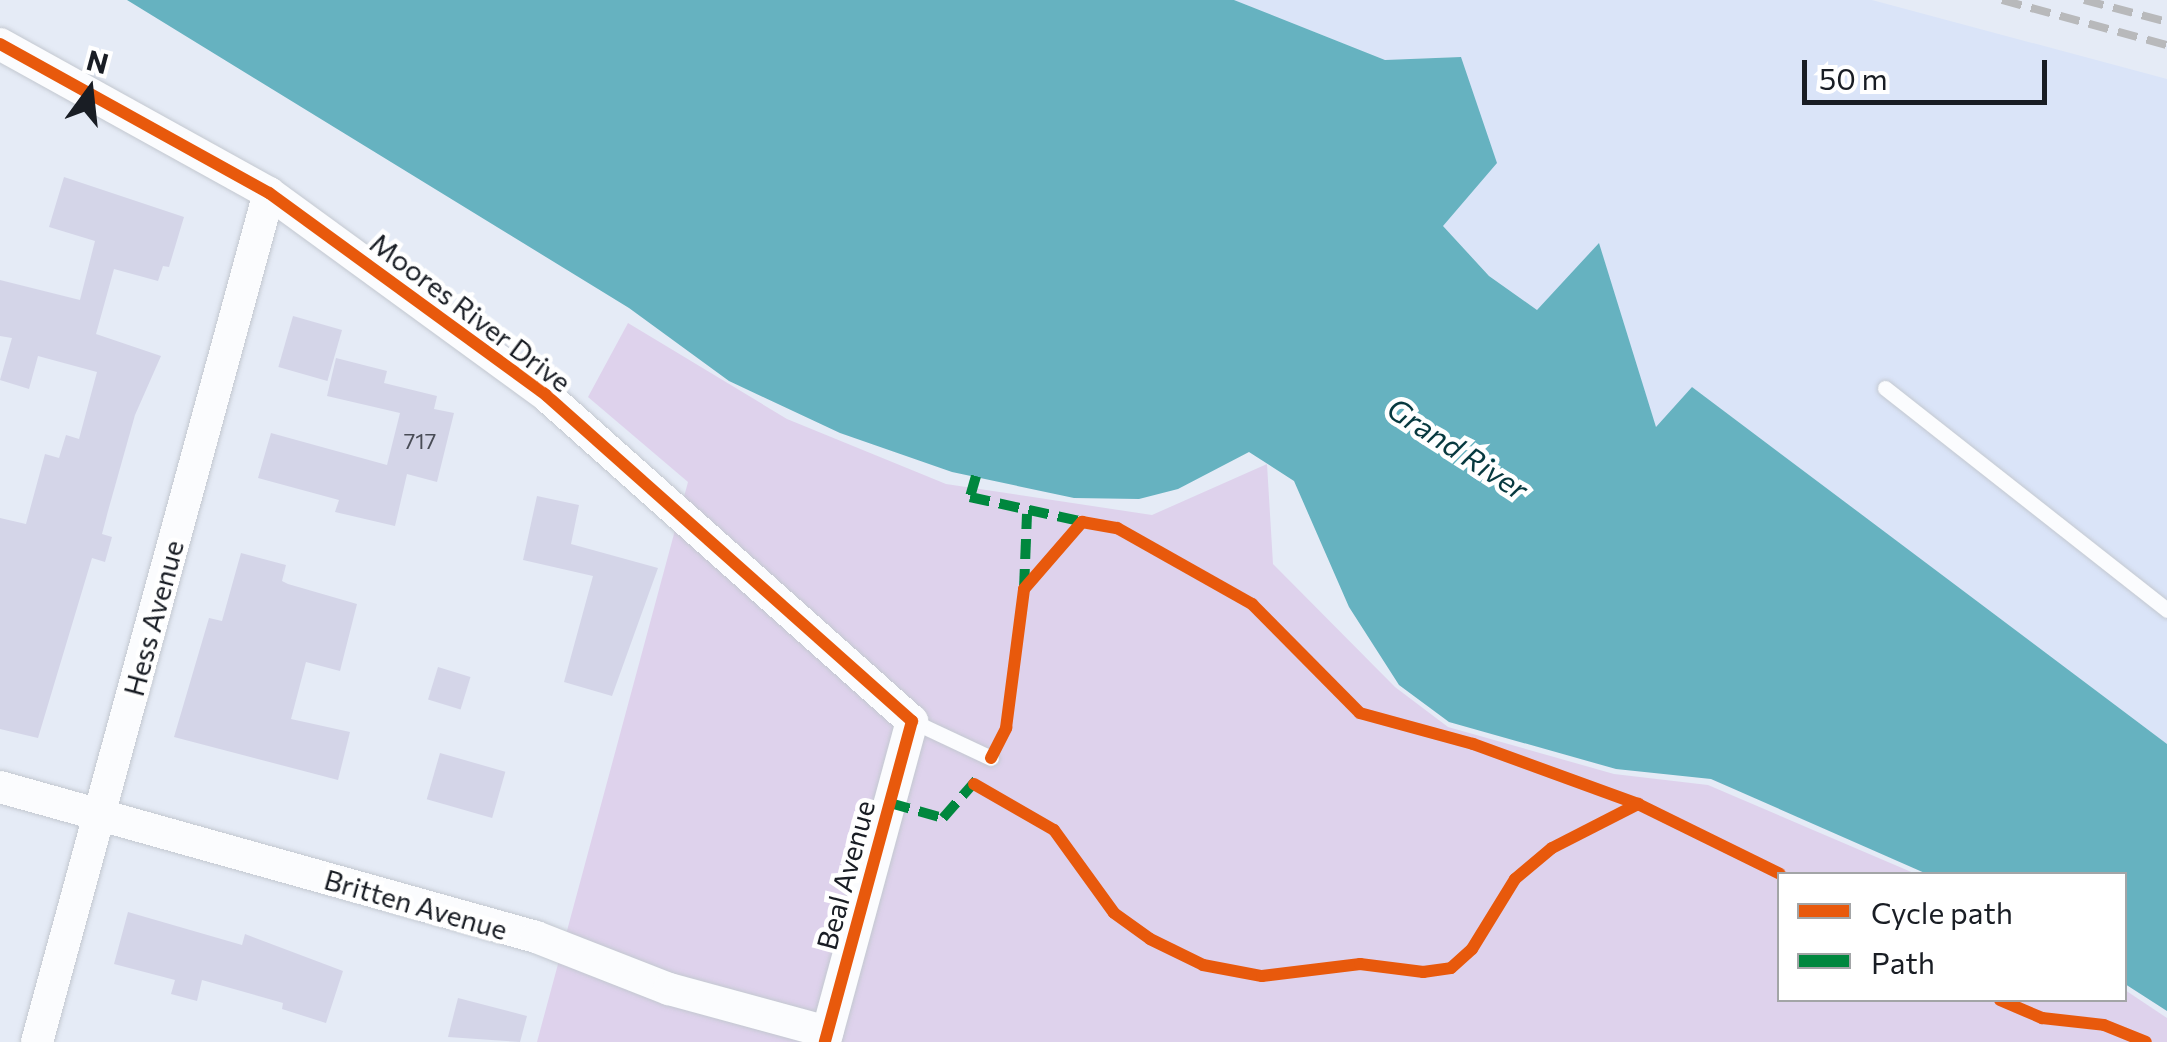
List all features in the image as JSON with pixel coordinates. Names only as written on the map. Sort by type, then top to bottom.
[{"type":"street","name":"Moores River Drive","points":[[0,44],[269,194],[547,396],[912,721]]},
{"type":"street","name":"Hess Avenue","points":[[37,1042],[269,194]]},
{"type":"street","name":"Beal Avenue","points":[[826,1037],[912,721]]},
{"type":"street","name":"Britten Avenue","points":[[0,787],[536,937],[669,990],[826,1037]]},
{"type":"lane","points":[[1885,388],[2167,610]]},
{"type":"lane","points":[[912,721],[991,758]]},
{"type":"shaded area","points":[[1234,0],[1872,0],[2167,79],[2167,744],[1692,387],[1656,428],[1599,244],[1537,310],[1489,276],[1443,226],[1461,57],[1385,60]]},
{"type":"shaded area","points":[[628,323],[787,419],[946,484],[1152,515],[1267,464],[1273,564],[1395,687],[1448,727],[1614,774],[1708,785],[1911,872],[1777,872],[1777,1002],[2127,1002],[2127,991],[2167,1018],[2167,1042],[537,1042],[688,482],[588,397]]},
{"type":"water","name":"Grand River","points":[[127,0],[1234,0],[1385,60],[1461,57],[1497,163],[1443,226],[1489,276],[1537,310],[1599,243],[1656,427],[1692,387],[2167,744],[2167,1011],[2127,985],[2127,872],[1922,872],[1711,779],[1616,769],[1449,722],[1399,685],[1349,607],[1294,481],[1249,452],[1178,489],[1139,499],[1074,498],[952,472],[840,433],[729,381],[629,308]]},
{"type":"building","points":[[64,177],[184,217],[169,267],[163,266],[158,281],[114,269],[96,334],[161,356],[135,415],[108,511],[102,534],[112,537],[105,562],[92,558],[38,738],[0,729],[0,518],[26,524],[45,454],[59,458],[66,435],[79,439],[97,372],[38,356],[29,389],[0,380],[12,338],[0,336],[0,280],[80,300],[95,241],[49,227]]},
{"type":"building","points":[[293,316],[342,330],[327,381],[278,367]]},
{"type":"building","points":[[336,358],[387,371],[384,383],[437,396],[434,409],[454,413],[437,482],[407,474],[395,526],[335,512],[339,500],[258,478],[271,433],[387,465],[400,413],[327,396]]},
{"type":"building","points":[[537,496],[579,505],[571,544],[658,568],[612,696],[564,682],[593,576],[523,560]]},
{"type":"building","points":[[241,553],[286,565],[282,581],[288,584],[357,604],[340,671],[306,662],[291,719],[350,732],[338,780],[174,737],[209,618],[222,621]]},
{"type":"building","points":[[438,667],[471,677],[461,709],[428,700]]},
{"type":"building","points":[[440,753],[505,772],[492,818],[427,799]]},
{"type":"building","points":[[128,912],[242,945],[245,934],[343,971],[326,1023],[282,1009],[283,1003],[202,980],[197,1001],[171,994],[175,980],[114,964]]},
{"type":"building","points":[[458,998],[527,1016],[520,1042],[448,1037]]},
{"type":"railway","points":[[2002,0],[2167,45]]},
{"type":"railway","points":[[2084,0],[2167,22]]},
{"type":"marked path","points":[[976,476],[970,497],[1088,523]]},
{"type":"marked path","points":[[1024,589],[1027,514]]},
{"type":"marked path","points":[[890,803],[943,818],[979,777]]},
{"type":"cycle path","points":[[0,44],[269,193],[547,396],[912,721],[825,1042]]},
{"type":"cycle path","points":[[991,758],[1006,728],[1024,589],[1082,522],[1117,528],[1252,604],[1360,713],[1473,744],[1638,804],[1777,873]]},
{"type":"cycle path","points":[[974,784],[1054,830],[1114,913],[1150,939],[1203,965],[1262,976],[1360,964],[1423,972],[1451,968],[1472,949],[1515,879],[1552,848],[1638,804]]},
{"type":"cycle path","points":[[2005,1002],[2042,1018],[2104,1025],[2146,1042]]}]
